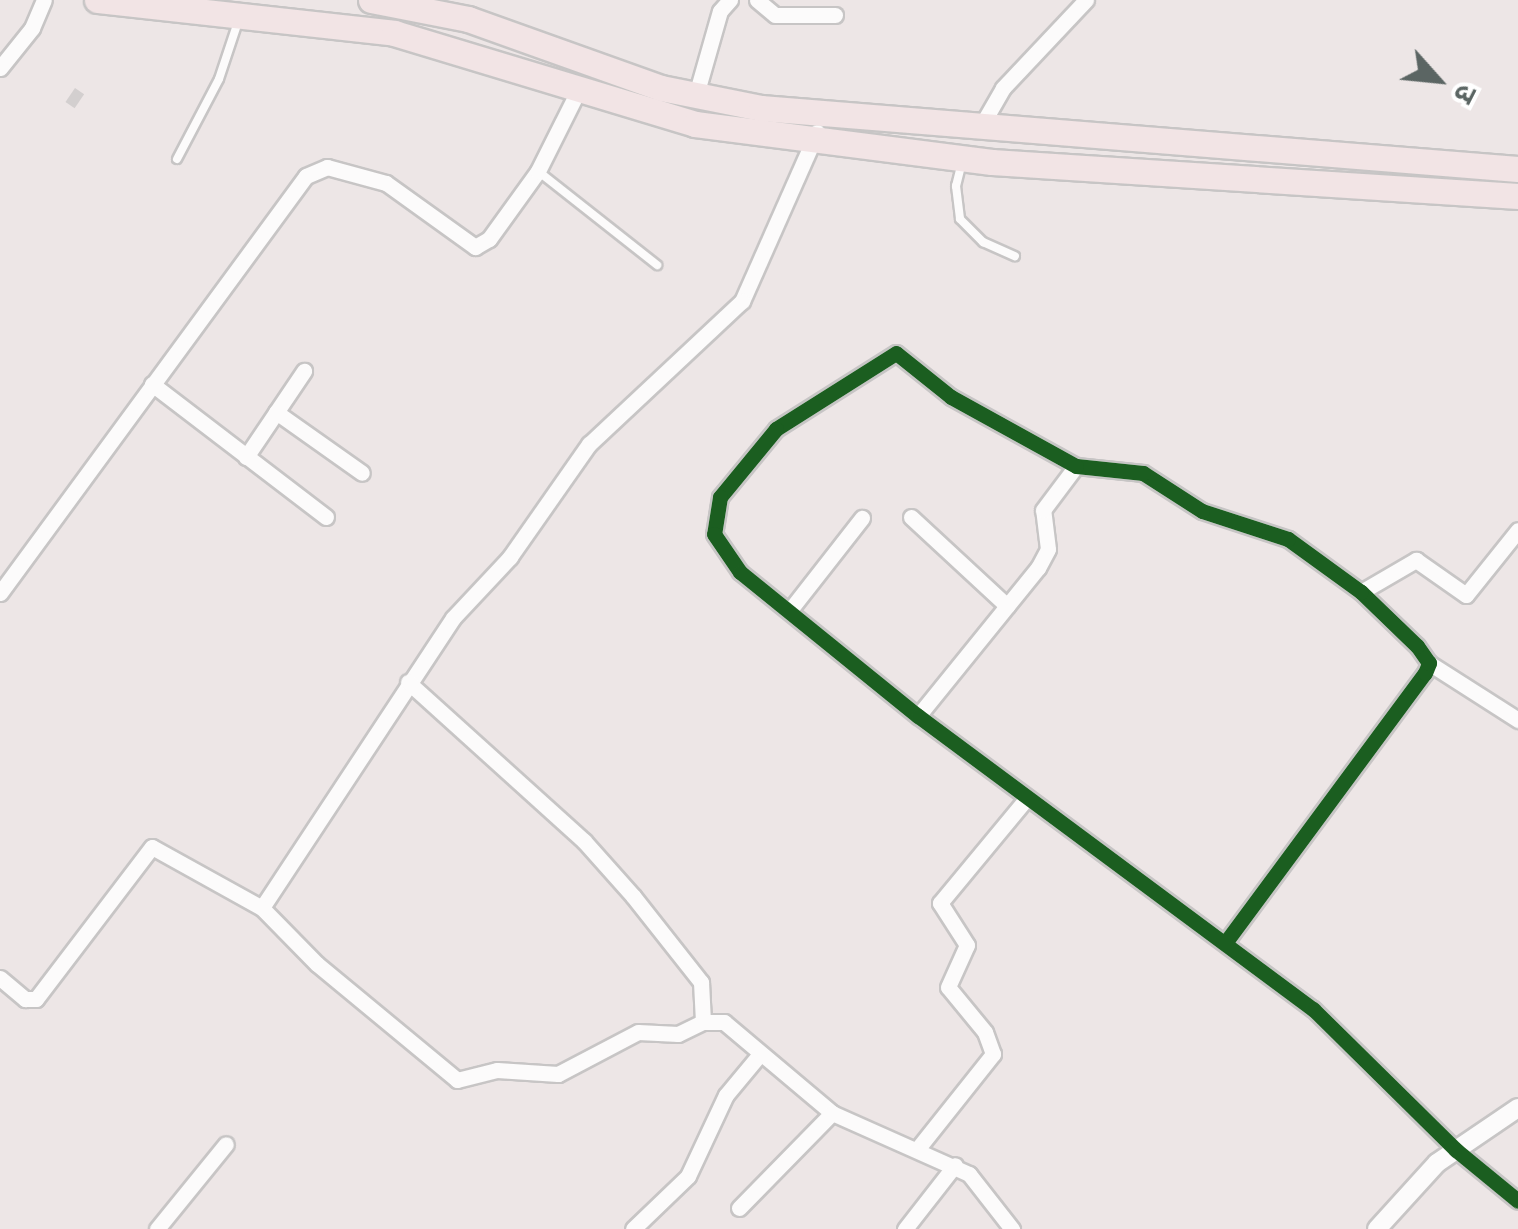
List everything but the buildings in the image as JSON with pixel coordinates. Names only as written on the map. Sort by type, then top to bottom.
[{"type":"highway","points":[[96,0],[394,33],[578,92],[695,124],[980,128],[1518,169]]},
{"type":"highway","points":[[382,1],[468,20],[563,58],[696,96],[963,158],[1518,196]]},
{"type":"street","points":[[0,68],[32,28],[44,0]]},
{"type":"street","points":[[696,96],[720,10],[730,0]]},
{"type":"street","points":[[757,0],[775,15],[835,15]]},
{"type":"street","points":[[980,128],[1003,88],[1086,0]]},
{"type":"street","points":[[0,593],[259,231],[314,170],[336,168],[386,183],[475,247],[488,240],[538,171],[578,92]]},
{"type":"street","points":[[262,908],[408,682],[612,417],[742,301],[818,127]]},
{"type":"street","points":[[1518,720],[1429,663],[1360,592],[1269,529],[1202,510],[1143,473],[1076,466],[950,398],[901,355],[890,354],[776,430],[720,498],[714,534],[724,553],[918,716],[1313,1009],[1456,1150],[1518,1201]]},
{"type":"street","points":[[246,457],[304,370]]},
{"type":"street","points":[[152,384],[326,517]]},
{"type":"street","points":[[276,412],[362,473]]},
{"type":"street","points":[[918,716],[1044,559],[1044,510],[1076,466]]},
{"type":"street","points":[[910,517],[1006,606]]},
{"type":"street","points":[[790,610],[862,518]]},
{"type":"street","points":[[1360,592],[1416,560],[1466,595],[1518,530]]},
{"type":"street","points":[[1225,943],[1429,663]]},
{"type":"street","points":[[408,682],[584,840],[633,896],[701,982],[703,1022]]},
{"type":"street","points":[[919,1147],[993,1054],[985,1032],[948,987],[967,946],[940,904],[1027,798]]},
{"type":"street","points":[[0,978],[25,999],[36,999],[152,846],[262,908],[316,964],[457,1080],[497,1070],[558,1074],[638,1032],[678,1034],[703,1022],[724,1022],[832,1113],[956,1165],[985,1188],[1012,1229]]},
{"type":"street","points":[[633,1229],[688,1176],[726,1095],[760,1054]]},
{"type":"street","points":[[1378,1229],[1414,1183],[1518,1108]]},
{"type":"street","points":[[739,1208],[832,1113]]},
{"type":"street","points":[[157,1229],[226,1144]]},
{"type":"street","points":[[905,1229],[956,1165]]},
{"type":"lane","points":[[176,159],[219,79],[239,18]]},
{"type":"lane","points":[[963,158],[956,186],[960,218],[983,242],[1015,256]]},
{"type":"lane","points":[[538,171],[657,264]]},
{"type":"cycle path","points":[[1225,943],[1425,673],[1429,663],[1417,646],[1361,592],[1288,539],[1202,511],[1143,473],[1076,466],[951,397],[896,353],[776,429],[720,497],[714,534],[740,572],[918,716],[1313,1009],[1456,1150],[1518,1201]]}]
